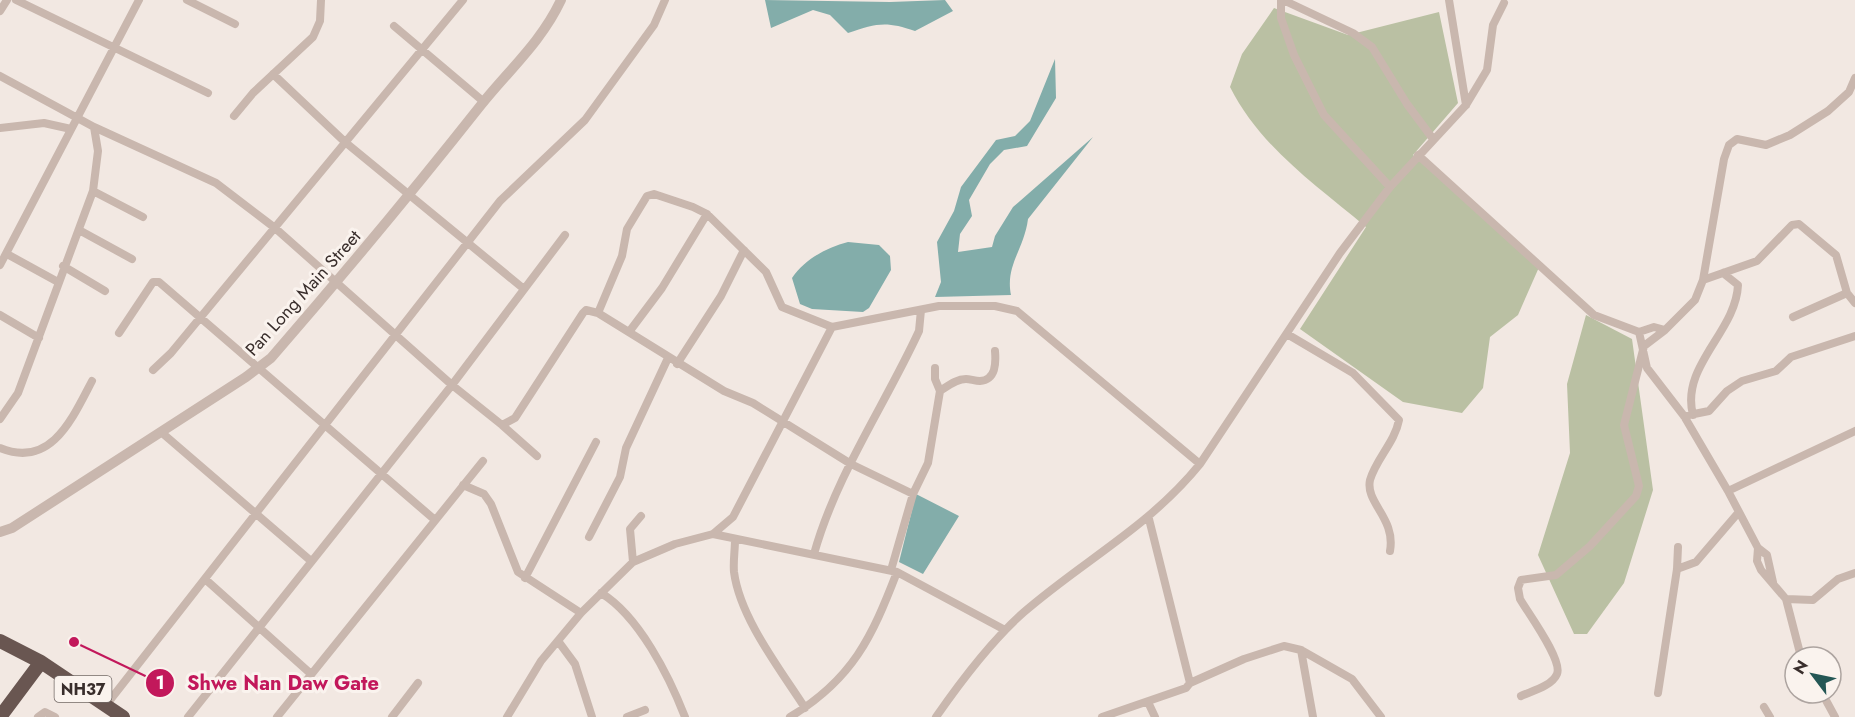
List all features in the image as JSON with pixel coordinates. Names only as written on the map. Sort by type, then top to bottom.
[{"type":"highway","name":"NH37","points":[[0,641],[41,662],[107,704],[123,717]]},
{"type":"highway","points":[[0,717],[24,688],[41,662]]},
{"type":"street","points":[[0,11],[7,0]]},
{"type":"street","points":[[16,0],[113,49],[208,93]]},
{"type":"street","points":[[0,265],[139,0]]},
{"type":"street","points":[[187,0],[235,24]]},
{"type":"street","points":[[234,116],[273,74],[313,37],[320,21],[321,0]]},
{"type":"street","points":[[153,370],[463,0]]},
{"type":"street","name":"Pan Long Main Street","points":[[0,532],[12,528],[259,369],[412,194],[484,102],[548,27],[561,0]]},
{"type":"street","points":[[107,704],[500,201],[585,120],[654,26],[665,0]]},
{"type":"street","points":[[1390,187],[1323,115],[1294,55],[1281,18],[1282,0],[1353,33],[1372,47],[1407,104],[1434,139]]},
{"type":"street","points":[[1449,0],[1467,105]]},
{"type":"street","points":[[936,717],[1005,630],[1042,597],[1149,519],[1179,490],[1200,464],[1340,253],[1390,187],[1467,105],[1487,70],[1493,25],[1504,3]]},
{"type":"street","points":[[394,26],[484,102]]},
{"type":"street","points":[[273,74],[345,142],[412,194],[524,289]]},
{"type":"street","points":[[0,76],[94,126],[216,183],[274,228],[398,334],[452,385],[537,456]]},
{"type":"street","points":[[1521,696],[1551,682],[1558,673],[1558,661],[1520,599],[1518,588],[1521,580],[1556,575],[1590,546],[1636,496],[1639,486],[1624,424],[1644,346],[1665,330],[1695,300],[1703,280],[1724,159],[1730,145],[1737,139],[1766,145],[1790,135],[1828,111],[1849,92],[1855,78]]},
{"type":"street","points":[[0,128],[44,123],[71,129]]},
{"type":"street","points":[[0,420],[18,393],[63,266],[93,191],[99,151],[94,126]]},
{"type":"street","points":[[1419,155],[1594,315],[1639,332],[1654,327],[1665,330]]},
{"type":"street","points":[[93,191],[143,217]]},
{"type":"street","points":[[598,313],[622,256],[627,229],[647,196],[654,195],[693,207],[706,214],[766,272],[782,307],[832,327],[939,306],[995,306],[1017,311],[1200,464]]},
{"type":"street","points":[[629,332],[662,288],[706,214]]},
{"type":"street","points":[[1703,280],[1757,261],[1792,225],[1798,224],[1836,255],[1848,293],[1855,303]]},
{"type":"street","points":[[79,230],[132,259]]},
{"type":"street","points":[[188,717],[452,385],[565,235]]},
{"type":"street","points":[[678,364],[721,296],[744,250]]},
{"type":"street","points":[[7,254],[58,282]]},
{"type":"street","points":[[63,266],[105,291]]},
{"type":"street","points":[[1689,416],[1699,367],[1738,299],[1738,285],[1722,273]]},
{"type":"street","points":[[119,333],[155,280],[200,316],[435,520]]},
{"type":"street","points":[[1793,317],[1848,293]]},
{"type":"street","points":[[502,425],[515,418],[586,310],[598,313],[678,364],[783,421],[851,464],[913,494]]},
{"type":"street","points":[[814,554],[820,533],[851,464],[919,331],[921,310]]},
{"type":"street","points":[[0,315],[39,338]]},
{"type":"street","points":[[507,717],[541,662],[558,641],[581,613],[633,562],[675,544],[713,534],[733,518],[832,327]]},
{"type":"street","points":[[1639,332],[1644,346],[1647,368],[1689,416],[1758,548],[1757,561],[1761,570],[1786,599],[1799,645]]},
{"type":"street","points":[[1287,334],[1353,373],[1399,420],[1398,428],[1370,481],[1371,493],[1392,529],[1390,550]]},
{"type":"street","points":[[1689,416],[1709,411],[1727,392],[1742,381],[1776,371],[1791,357],[1855,336]]},
{"type":"street","points":[[940,391],[954,381],[966,379],[980,381],[990,377],[996,367],[995,351]]},
{"type":"street","points":[[589,537],[620,477],[626,448],[668,358]]},
{"type":"street","points":[[790,717],[805,708],[846,672],[870,638],[894,571],[913,494],[928,463],[940,391],[935,379],[935,368]]},
{"type":"street","points":[[0,448],[10,452],[32,453],[49,446],[61,432],[92,381]]},
{"type":"street","points":[[1728,490],[1855,431]]},
{"type":"street","points":[[161,432],[311,561]]},
{"type":"street","points":[[525,578],[596,442]]},
{"type":"street","points":[[277,717],[483,461]]},
{"type":"street","points":[[463,485],[484,494],[491,504],[514,565],[525,578],[581,613]]},
{"type":"street","points":[[1677,569],[1696,562],[1738,513]]},
{"type":"street","points":[[633,562],[630,529],[641,516]]},
{"type":"street","points":[[1149,519],[1190,683]]},
{"type":"street","points":[[713,534],[894,571],[1005,630]]},
{"type":"street","points":[[735,540],[734,570],[737,588],[757,633],[805,708]]},
{"type":"street","points":[[1658,693],[1677,569],[1678,547]]},
{"type":"street","points":[[1786,599],[1813,600],[1838,579],[1855,573]]},
{"type":"street","points":[[205,579],[311,674]]},
{"type":"street","points":[[601,593],[619,603],[641,633],[676,693],[685,717]]},
{"type":"street","points":[[558,641],[575,664],[592,717]]},
{"type":"street","points":[[1102,717],[1186,688],[1190,683],[1245,658],[1284,646],[1301,650],[1352,679],[1381,717]]},
{"type":"street","points":[[1301,650],[1313,717]]},
{"type":"street","points":[[392,717],[418,683]]},
{"type":"street","points":[[1148,702],[1155,717]]},
{"type":"street","points":[[1764,707],[1770,717]]},
{"type":"street","points":[[627,717],[645,710]]},
{"type":"street","points":[[38,717],[45,712],[55,717]]},
{"type":"green space","points":[[1274,8],[1348,35],[1439,12],[1458,103],[1413,155],[1540,265],[1518,315],[1490,337],[1483,388],[1462,413],[1403,402],[1300,329],[1366,227],[1290,164],[1273,147],[1257,129],[1230,87],[1242,54]]},
{"type":"green space","points":[[1586,315],[1632,339],[1653,490],[1624,583],[1587,634],[1574,634],[1538,555],[1570,453],[1567,384]]},
{"type":"water","points":[[765,0],[890,2],[945,0],[953,11],[915,31],[882,25],[848,33],[830,15],[813,10],[771,28]]},
{"type":"water","points":[[1055,59],[1056,98],[1027,146],[1004,150],[990,164],[969,200],[972,216],[960,234],[958,252],[992,247],[995,236],[1013,207],[1093,137],[1028,219],[1013,266],[1011,295],[935,297],[941,282],[937,242],[954,211],[961,187],[996,140],[1015,136],[1030,121]]},
{"type":"water","points":[[848,242],[879,245],[890,256],[891,270],[869,308],[863,312],[812,309],[800,304],[792,278],[797,271],[817,255]]},
{"type":"water","points":[[916,494],[959,516],[923,574],[899,562]]},
{"type":"place","name":"Shwe Nan Daw Gate","points":[[74,642]]}]
